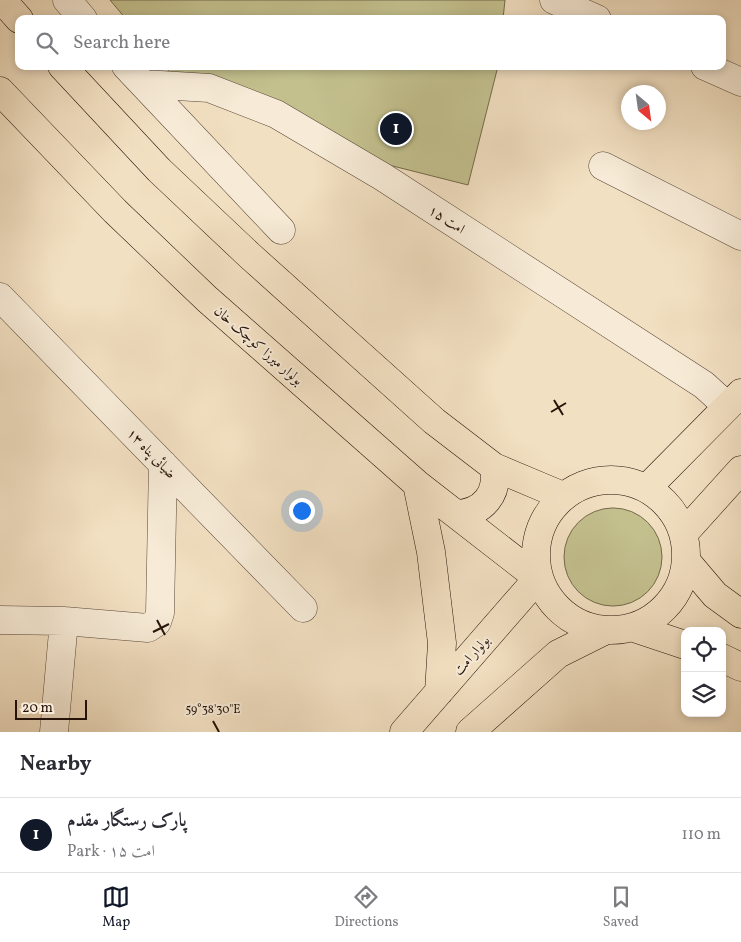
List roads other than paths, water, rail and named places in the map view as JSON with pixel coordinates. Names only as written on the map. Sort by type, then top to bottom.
[{"type":"main road","points":[[2,0],[15,15]]},
{"type":"main road","points":[[66,70],[159,170],[249,255],[434,421],[494,467],[563,496]]},
{"type":"main road","name":"بولوار میرزا کوچک خان","points":[[0,91],[115,211],[207,298],[417,484],[538,578]]},
{"type":"main road","points":[[647,488],[734,400]]},
{"type":"main road","points":[[456,514],[473,511],[487,500],[495,484],[494,467]]},
{"type":"main road","points":[[684,533],[741,470]]},
{"type":"main road","points":[[470,732],[558,654],[604,631],[634,628],[660,614],[679,591],[687,562],[684,533],[670,506],[647,488],[618,479],[588,483],[563,496],[544,520],[535,548],[538,578],[552,604],[575,622],[604,631]]},
{"type":"main road","points":[[417,484],[431,552],[442,643],[439,692]]},
{"type":"main road","points":[[687,562],[715,595],[741,614]]},
{"type":"main road","name":"بولوار امت","points":[[404,732],[538,578]]},
{"type":"main road","points":[[634,628],[681,644]]},
{"type":"main road","points":[[726,660],[741,667]]},
{"type":"street","points":[[67,0],[80,15]]},
{"type":"street","points":[[554,0],[588,15]]},
{"type":"street","points":[[714,70],[741,82]]},
{"type":"street","points":[[135,75],[281,230]]},
{"type":"street","name":"امت ۱۵","points":[[135,75],[209,88],[276,114],[383,177],[704,385],[734,400]]},
{"type":"street","points":[[603,166],[741,236]]},
{"type":"street","name":"ضیائی پناه ۱۳","points":[[0,297],[303,608]]},
{"type":"street","points":[[0,620],[64,621],[148,628],[157,622],[160,613],[163,464]]},
{"type":"street","points":[[54,732],[64,621]]},
{"type":"place","name":"پارک رستگار مقدم","points":[[396,129]]}]
